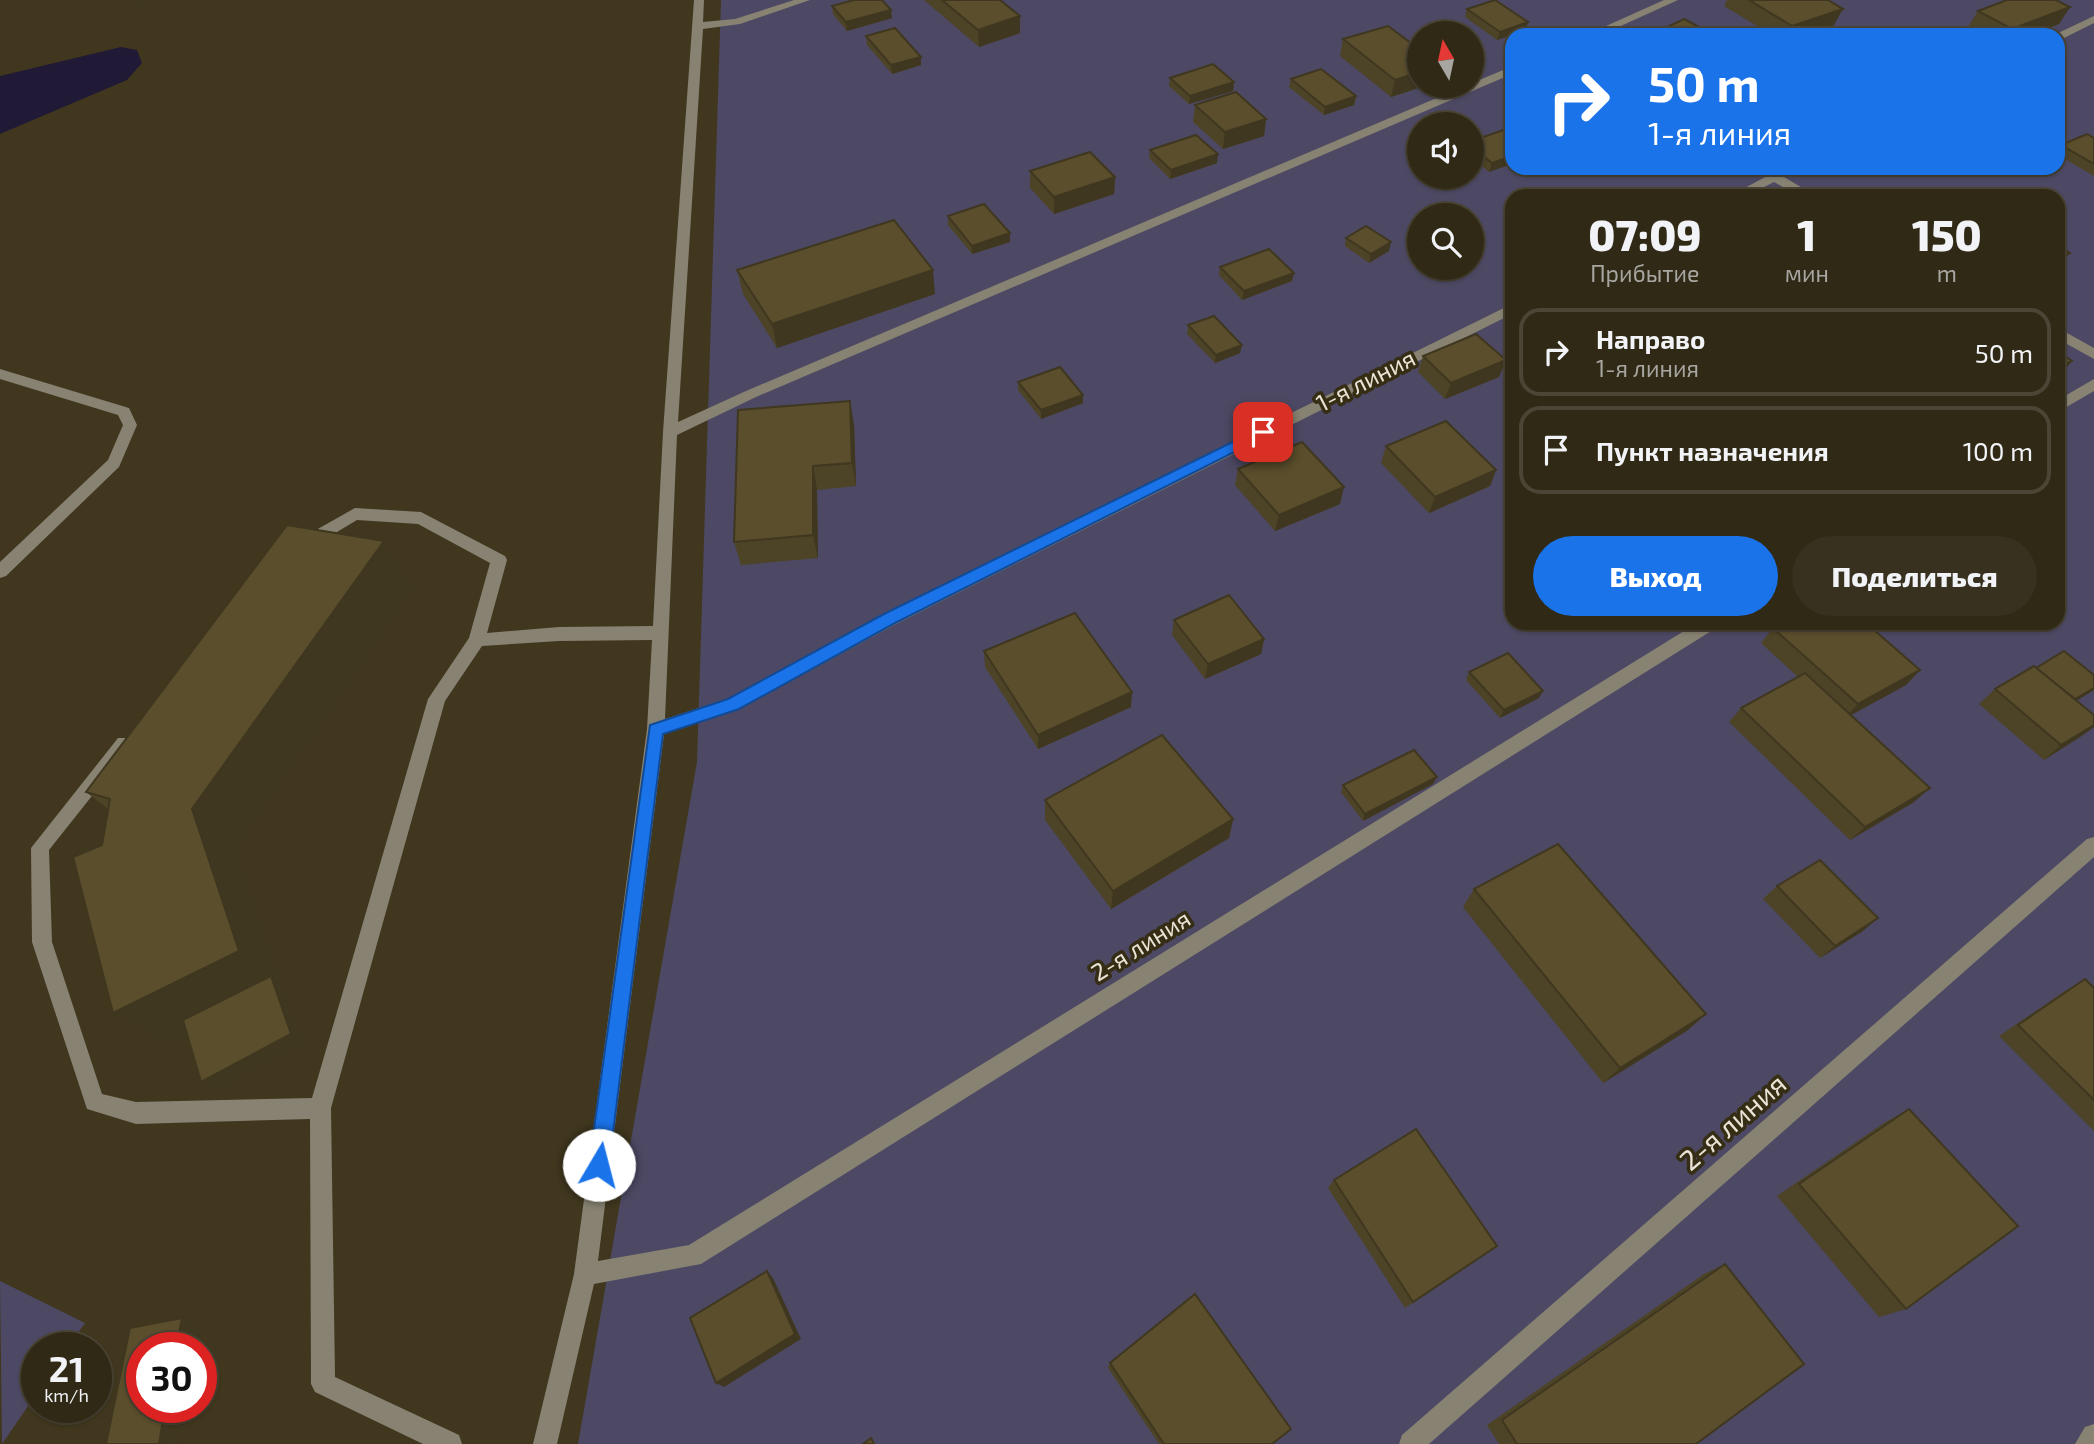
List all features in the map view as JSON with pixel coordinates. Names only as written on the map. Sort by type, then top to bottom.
[{"type":"street","points":[[545,1444],[584,1274],[656,729],[670,432],[699,0]]},
{"type":"street","points":[[697,26],[736,22],[805,0]]},
{"type":"street","points":[[1608,28],[1673,0]]},
{"type":"street","points":[[2065,34],[2094,19]]},
{"type":"street","points":[[670,432],[751,394],[1505,73]]},
{"type":"street","points":[[1750,189],[1778,175]]},
{"type":"street","points":[[1774,177],[1797,189]]},
{"type":"street","name":"1-я линия","points":[[656,729],[733,704],[890,619],[1505,312]]},
{"type":"street","points":[[2065,337],[2094,354]]},
{"type":"street","points":[[0,374],[124,412],[130,425],[114,463],[0,572]]},
{"type":"street","points":[[2065,403],[2094,384]]},
{"type":"street","points":[[288,554],[355,514],[421,518],[499,560],[477,640],[437,699],[320,1108],[323,1384],[450,1444]]},
{"type":"street","name":"2-я линия","points":[[584,1274],[693,1256],[1699,630]]},
{"type":"street","points":[[477,640],[559,634],[661,633]]},
{"type":"street","points":[[135,729],[40,848],[42,942],[94,1102],[136,1112],[320,1108]]},
{"type":"street","name":"2-я линия","points":[[1411,1444],[2094,845]]},
{"type":"street","points":[[2087,1444],[2094,1436]]},
{"type":"shaded area","points":[[721,0],[2094,0],[2094,1444],[578,1444],[697,762]]},
{"type":"shaded area","points":[[121,47],[137,50],[142,63],[127,80],[0,134],[0,76]]},
{"type":"shaded area","points":[[0,1281],[85,1323],[79,1332],[21,1332],[21,1416],[2,1444]]},
{"type":"building","points":[[854,0],[882,0],[891,10],[846,22],[832,6]]},
{"type":"building","points":[[942,0],[1000,0],[1020,16],[978,30]]},
{"type":"building","points":[[1495,0],[1528,22],[1500,32],[1467,9]]},
{"type":"building","points":[[1749,0],[1828,0],[1843,9],[1792,26]]},
{"type":"building","points":[[2007,0],[2056,0],[2070,7],[2015,28],[1978,11]]},
{"type":"building","points":[[1684,19],[1701,28],[1669,28]]},
{"type":"building","points":[[1388,26],[1407,40],[1407,76],[1395,80],[1343,39]]},
{"type":"building","points":[[895,28],[921,57],[891,65],[866,36]]},
{"type":"building","points":[[1213,64],[1234,82],[1190,96],[1170,78]]},
{"type":"building","points":[[1321,69],[1356,96],[1325,107],[1291,79]]},
{"type":"building","points":[[1236,92],[1266,119],[1225,132],[1195,105]]},
{"type":"building","points":[[1505,129],[1505,158],[1492,163],[1484,157],[1484,137]]},
{"type":"building","points":[[2087,134],[2094,138],[2094,164],[2065,147],[2065,143]]},
{"type":"building","points":[[1196,135],[1218,154],[1171,170],[1150,150]]},
{"type":"building","points":[[1090,152],[1115,177],[1054,197],[1030,171]]},
{"type":"building","points":[[984,204],[1010,233],[972,246],[948,216]]},
{"type":"building","points":[[894,220],[933,270],[772,324],[737,270]]},
{"type":"building","points":[[1366,226],[1391,242],[1371,254],[1346,238]]},
{"type":"building","points":[[1269,249],[1294,273],[1244,291],[1220,267]]},
{"type":"building","points":[[1214,316],[1242,345],[1216,355],[1188,325]]},
{"type":"building","points":[[1476,334],[1505,360],[1451,383],[1423,356]]},
{"type":"building","points":[[1060,367],[1083,395],[1041,410],[1018,382]]},
{"type":"building","points":[[850,401],[852,463],[813,466],[813,535],[734,542],[738,410]]},
{"type":"building","points":[[1446,421],[1496,470],[1435,497],[1386,446]]},
{"type":"building","points":[[1302,442],[1344,487],[1279,515],[1238,469]]},
{"type":"building","points":[[287,525],[384,541],[192,809],[239,951],[113,1013],[73,857],[102,845],[110,799],[86,792]]},
{"type":"building","points":[[1229,595],[1264,639],[1208,664],[1174,620]]},
{"type":"building","points":[[1075,613],[1132,692],[1038,735],[984,651]]},
{"type":"building","points":[[1775,630],[1874,630],[1920,670],[1858,704]]},
{"type":"building","points":[[2064,651],[2094,675],[2094,688],[2075,699],[2036,668]]},
{"type":"building","points":[[1508,653],[1543,691],[1504,710],[1469,672]]},
{"type":"building","points":[[2034,666],[2094,715],[2094,725],[2061,745],[1995,689]]},
{"type":"building","points":[[1805,673],[1930,788],[1865,827],[1741,708]]},
{"type":"building","points":[[1162,735],[1233,819],[1113,891],[1045,800]]},
{"type":"building","points":[[1414,750],[1437,777],[1365,814],[1343,785]]},
{"type":"building","points":[[1558,844],[1706,1014],[1620,1068],[1474,889]]},
{"type":"building","points":[[1820,860],[1878,918],[1835,946],[1777,886]]},
{"type":"building","points":[[271,976],[291,1034],[201,1082],[183,1020]]},
{"type":"building","points":[[2085,979],[2094,988],[2094,1100],[2018,1025]]},
{"type":"building","points":[[1909,1109],[2018,1226],[1906,1309],[1799,1184]]},
{"type":"building","points":[[1416,1129],[1497,1246],[1413,1302],[1334,1180]]},
{"type":"building","points":[[1725,1264],[1804,1364],[1696,1444],[1517,1444],[1502,1420]]},
{"type":"building","points":[[767,1271],[795,1334],[716,1383],[690,1318]]},
{"type":"building","points":[[1195,1294],[1291,1429],[1272,1444],[1164,1444],[1110,1363]]},
{"type":"building","points":[[182,1318],[179,1332],[129,1332],[130,1328]]},
{"type":"building","points":[[126,1347],[126,1423],[162,1423],[159,1444],[106,1444]]},
{"type":"building","points":[[871,1438],[874,1444],[863,1444]]},
{"type":"route","points":[[599,1165],[656,729],[733,704],[890,619],[1263,432]]}]
